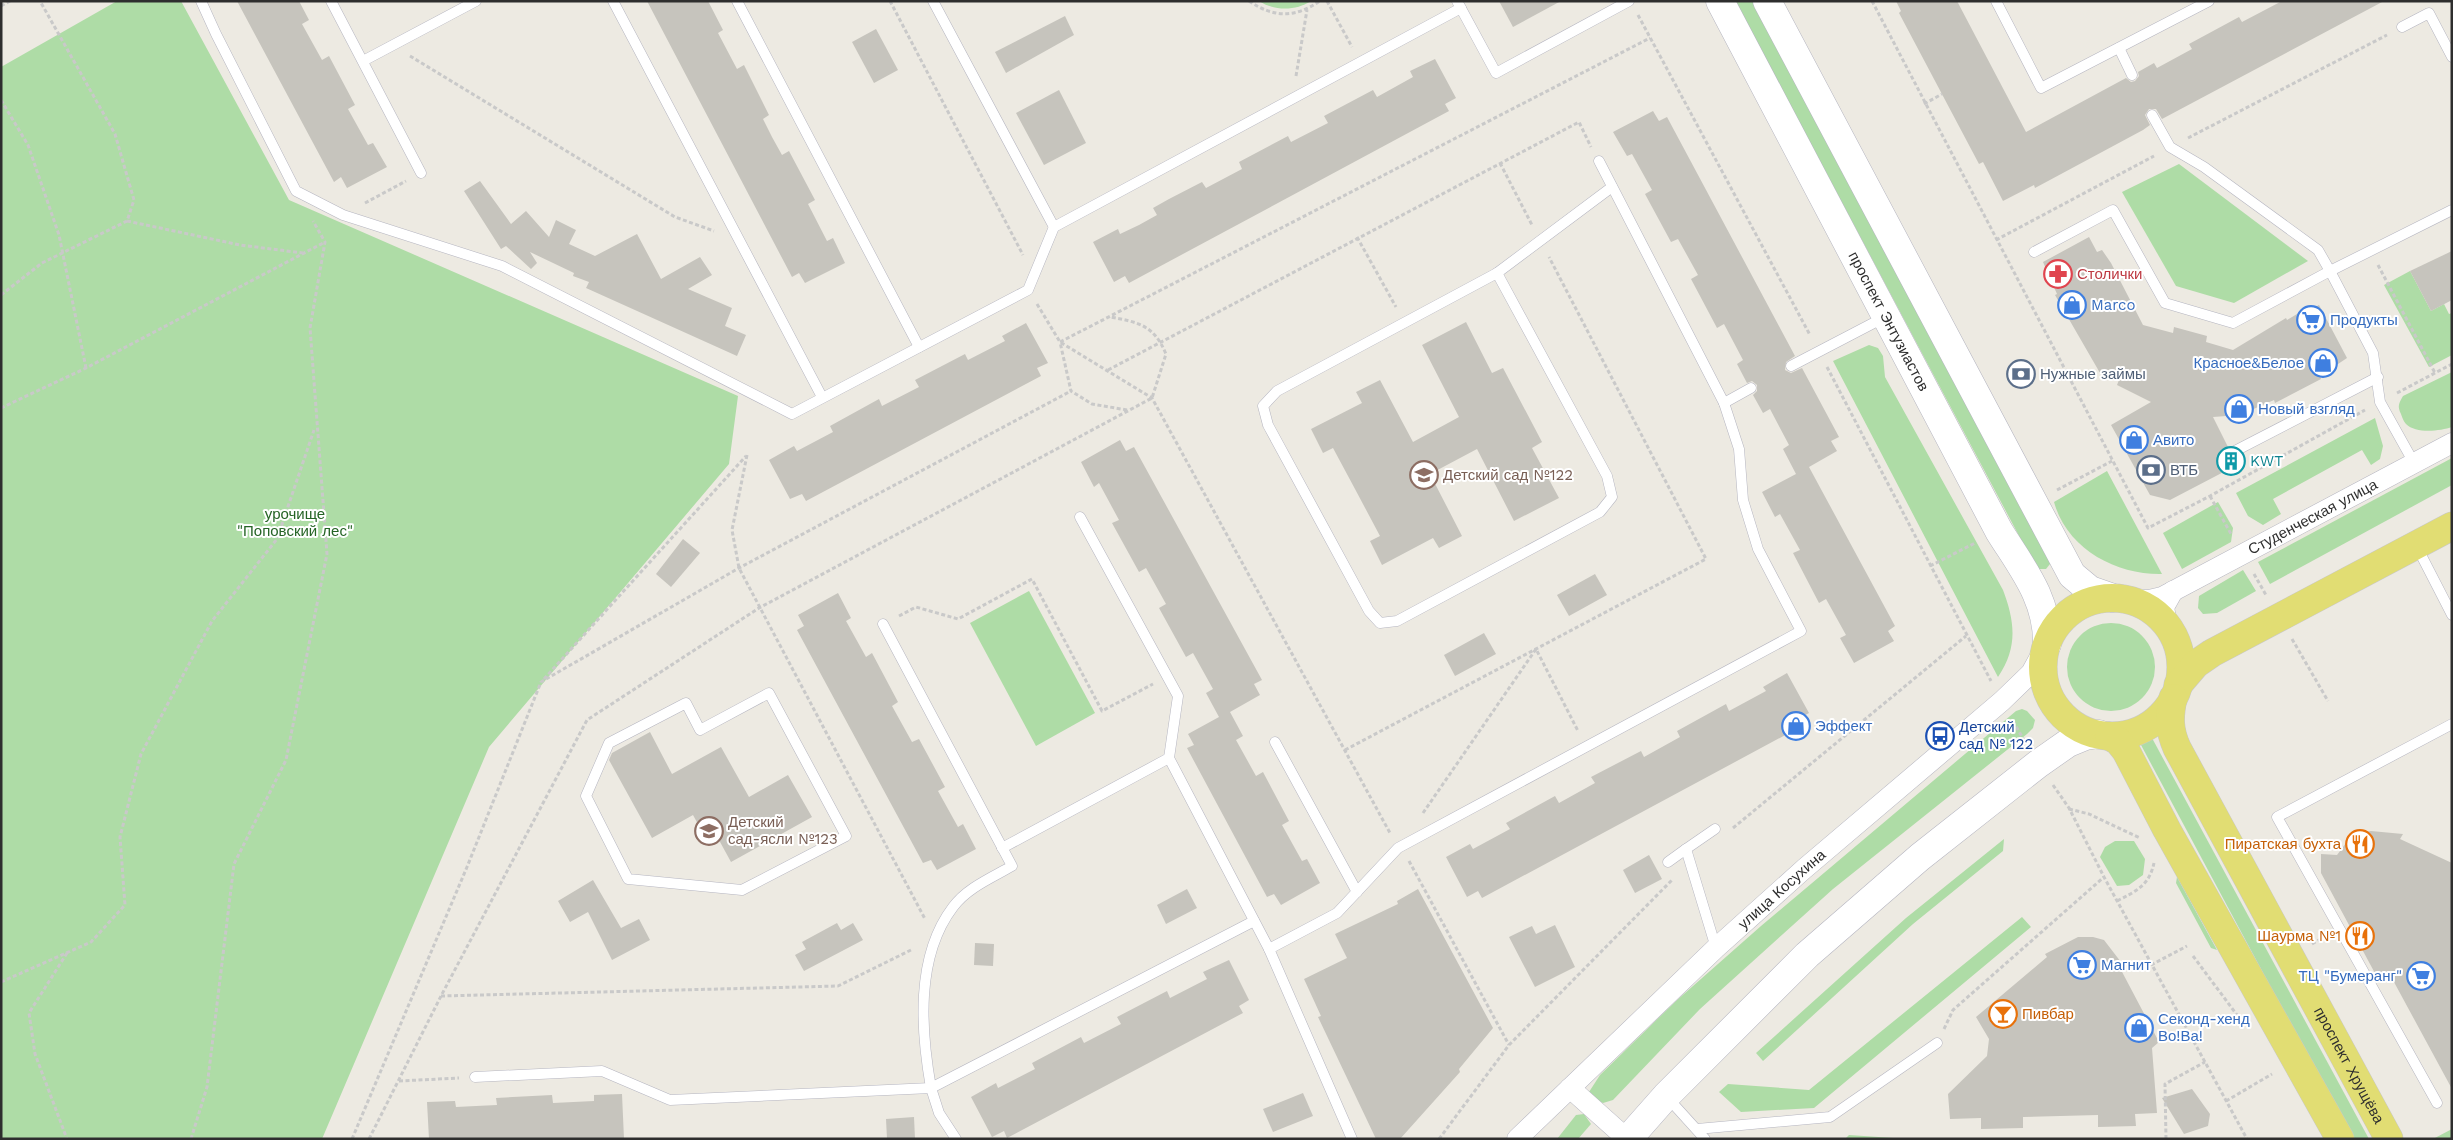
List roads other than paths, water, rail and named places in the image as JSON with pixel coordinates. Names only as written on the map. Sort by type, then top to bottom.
[{"type":"main road","name":"проспект Энтузиастов","points":[[1720,1],[1999,531],[2038,594],[2047,626],[2046,644]]},
{"type":"main road","points":[[1767,1],[2072,575],[2090,590],[2138,603],[2154,612],[2171,633],[2191,652],[2212,653]]},
{"type":"main road","points":[[1628,1139],[1666,1096],[1807,955],[1920,857],[2038,764],[2068,743],[2085,736],[2132,733],[2146,727],[2162,714],[2196,664],[2212,653],[2452,526]]},
{"type":"main road","points":[[2118,598],[2090,601],[2070,612],[2057,625],[2046,644],[2043,672],[2049,696],[2056,708],[2068,720],[2078,727],[2118,741],[2126,751],[2167,830],[2340,1139]]},
{"type":"main road","points":[[2171,633],[2180,661],[2176,692]]},
{"type":"main road","name":"проспект Хрущёва","points":[[2176,692],[2169,722],[2171,735],[2177,748],[2389,1139]]},
{"type":"street","name":"Студенческая улица","points":[[2118,598],[2149,600],[2173,591],[2452,443]]},
{"type":"street","points":[[2171,633],[2164,607],[2173,591]]},
{"type":"street","name":"улица Косухина","points":[[1517,1139],[1716,948],[1804,869],[2002,701],[2031,673],[2046,644]]},
{"type":"street","points":[[1570,1088],[1628,1139]]},
{"type":"lane","points":[[202,1],[216,34],[296,191],[343,215],[502,266],[792,414],[1028,290],[1054,227],[1292,100],[1459,5],[1496,73],[1632,5]]},
{"type":"lane","points":[[331,1],[421,173]]},
{"type":"lane","points":[[363,61],[476,1]]},
{"type":"lane","points":[[613,1],[822,397]]},
{"type":"lane","points":[[736,1],[919,347]]},
{"type":"lane","points":[[932,1],[1054,227]]},
{"type":"lane","points":[[1996,1],[2041,88],[2209,1]]},
{"type":"lane","points":[[2402,27],[2429,13],[2452,57]]},
{"type":"lane","points":[[2119,48],[2132,75]]},
{"type":"lane","points":[[2152,115],[2170,147],[2204,167],[2318,250],[2373,353],[2378,376],[2380,402],[2414,462]]},
{"type":"lane","points":[[1269,949],[1337,913],[1398,848],[1801,632],[1758,549],[1744,500],[1739,449],[1724,402],[1599,161]]},
{"type":"lane","points":[[1498,273],[1607,476],[1612,497],[1600,512],[1397,621],[1380,622],[1369,611],[1268,425],[1263,406],[1277,392],[1498,273],[1612,187]]},
{"type":"lane","points":[[2034,252],[2113,210],[2165,302],[2233,323],[2452,210]]},
{"type":"lane","points":[[1791,366],[1886,316]]},
{"type":"lane","points":[[2232,452],[2378,376]]},
{"type":"lane","points":[[1724,402],[1751,388]]},
{"type":"lane","points":[[1080,517],[1178,696],[1169,758],[1269,949],[1352,1139]]},
{"type":"lane","points":[[2416,545],[2452,615]]},
{"type":"lane","points":[[883,624],[1012,866],[974,887],[953,907],[935,938],[927,976],[924,1012],[924,1050],[931,1088],[939,1113],[956,1139]]},
{"type":"lane","points":[[769,693],[846,836],[742,890],[628,879],[586,796],[610,743],[686,703],[700,730],[769,693]]},
{"type":"lane","points":[[2437,1103],[2277,817],[2452,724]]},
{"type":"lane","points":[[1275,742],[1357,892]]},
{"type":"lane","points":[[1002,848],[1169,758]]},
{"type":"lane","points":[[1668,862],[1715,829]]},
{"type":"lane","points":[[1686,849],[1716,948]]},
{"type":"lane","points":[[475,1077],[602,1071],[670,1100],[931,1088],[1254,921]]},
{"type":"lane","points":[[1697,1129],[1830,1117],[1937,1042]]},
{"type":"lane","points":[[1666,1096],[1705,1139]]},
{"type":"place","name":"Столички","points":[[2058,274]]},
{"type":"place","name":"Marco","points":[[2072,305]]},
{"type":"place","name":"Продукты","points":[[2311,320]]},
{"type":"place","name":"Красное&Белое","points":[[2323,363]]},
{"type":"place","name":"Нужные займы","points":[[2021,374]]},
{"type":"place","name":"Новый взгляд","points":[[2239,409]]},
{"type":"place","name":"Авито","points":[[2134,440]]},
{"type":"place","name":"KWT","points":[[2231,461]]},
{"type":"place","name":"ВТБ","points":[[2151,470]]},
{"type":"place","name":"Детский сад №122","points":[[1424,475]]},
{"type":"place","name":"Эффект","points":[[1796,726]]},
{"type":"place","name":"Детский сад № 122","points":[[1940,736]]},
{"type":"place","name":"Детский сад-ясли №123","points":[[709,831]]},
{"type":"place","name":"Пиратская бухта","points":[[2360,844]]},
{"type":"place","name":"Шаурма №1","points":[[2360,936]]},
{"type":"place","name":"Магнит","points":[[2082,965]]},
{"type":"place","name":"ТЦ \"Бумеранг\"","points":[[2421,976]]},
{"type":"place","name":"Пивбар","points":[[2003,1014]]},
{"type":"place","name":"Секонд-хенд Во!Ва!","points":[[2139,1028]]},
{"type":"park label","name":"урочище \"Поповский лес\"","points":[[295,522]]}]
